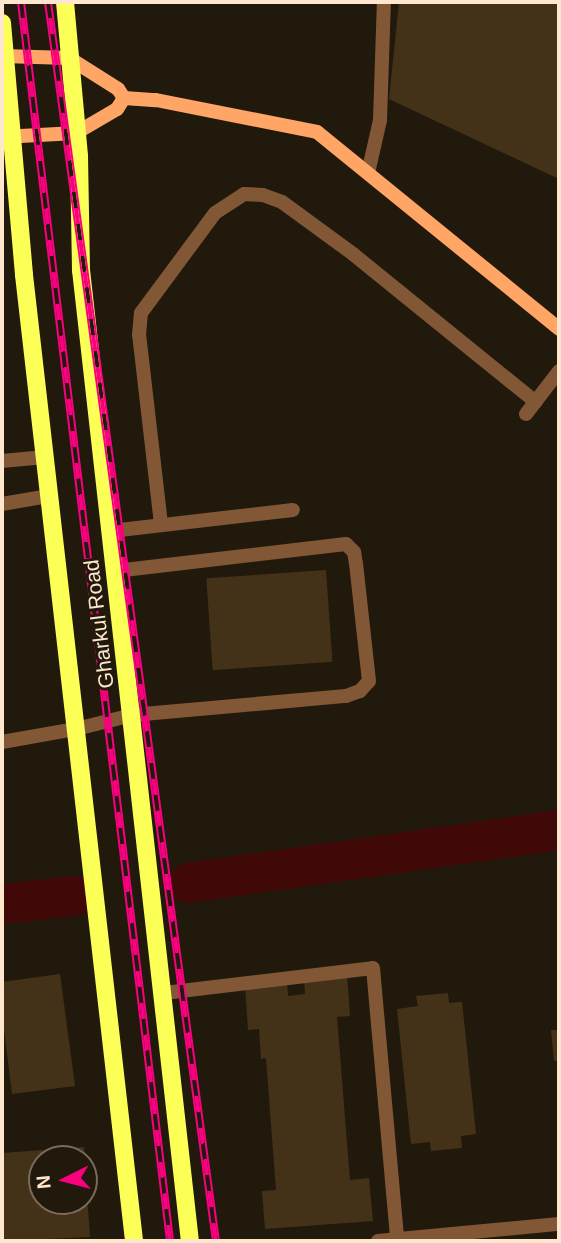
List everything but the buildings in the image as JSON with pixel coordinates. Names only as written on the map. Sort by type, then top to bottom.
[{"type":"main road","name":"Gharkul Road","points":[[65,2],[76,133],[81,270],[190,1241]]},
{"type":"main road","name":"Gharkul Road","points":[[2,23],[8,137],[134,1241]]},
{"type":"street","points":[[368,173],[380,120],[384,2]]},
{"type":"street","points":[[2,56],[69,58],[118,89],[124,98]]},
{"type":"street","points":[[124,98],[156,100],[317,132],[559,329]]},
{"type":"street","points":[[8,137],[76,133],[117,109],[124,98]]},
{"type":"street","points":[[161,524],[139,335],[141,313],[215,213],[244,194],[263,195],[282,202],[353,254],[536,402]]},
{"type":"street","points":[[526,414],[559,371]]},
{"type":"street","points":[[2,461],[45,457]]},
{"type":"street","points":[[2,504],[49,496]]},
{"type":"street","points":[[111,531],[293,510]]},
{"type":"street","points":[[2,742],[76,729],[132,715],[346,696],[360,691],[369,681],[354,552],[346,544],[116,571]]},
{"type":"street","points":[[164,993],[373,968],[397,1238]]},
{"type":"street","points":[[378,1241],[559,1224]]},
{"type":"waterway","points":[[188,883],[559,830]]},
{"type":"waterway","points":[[2,904],[75,896]]},
{"type":"railway","points":[[21,2],[170,1241]]},
{"type":"railway","points":[[48,2],[216,1241]]}]
